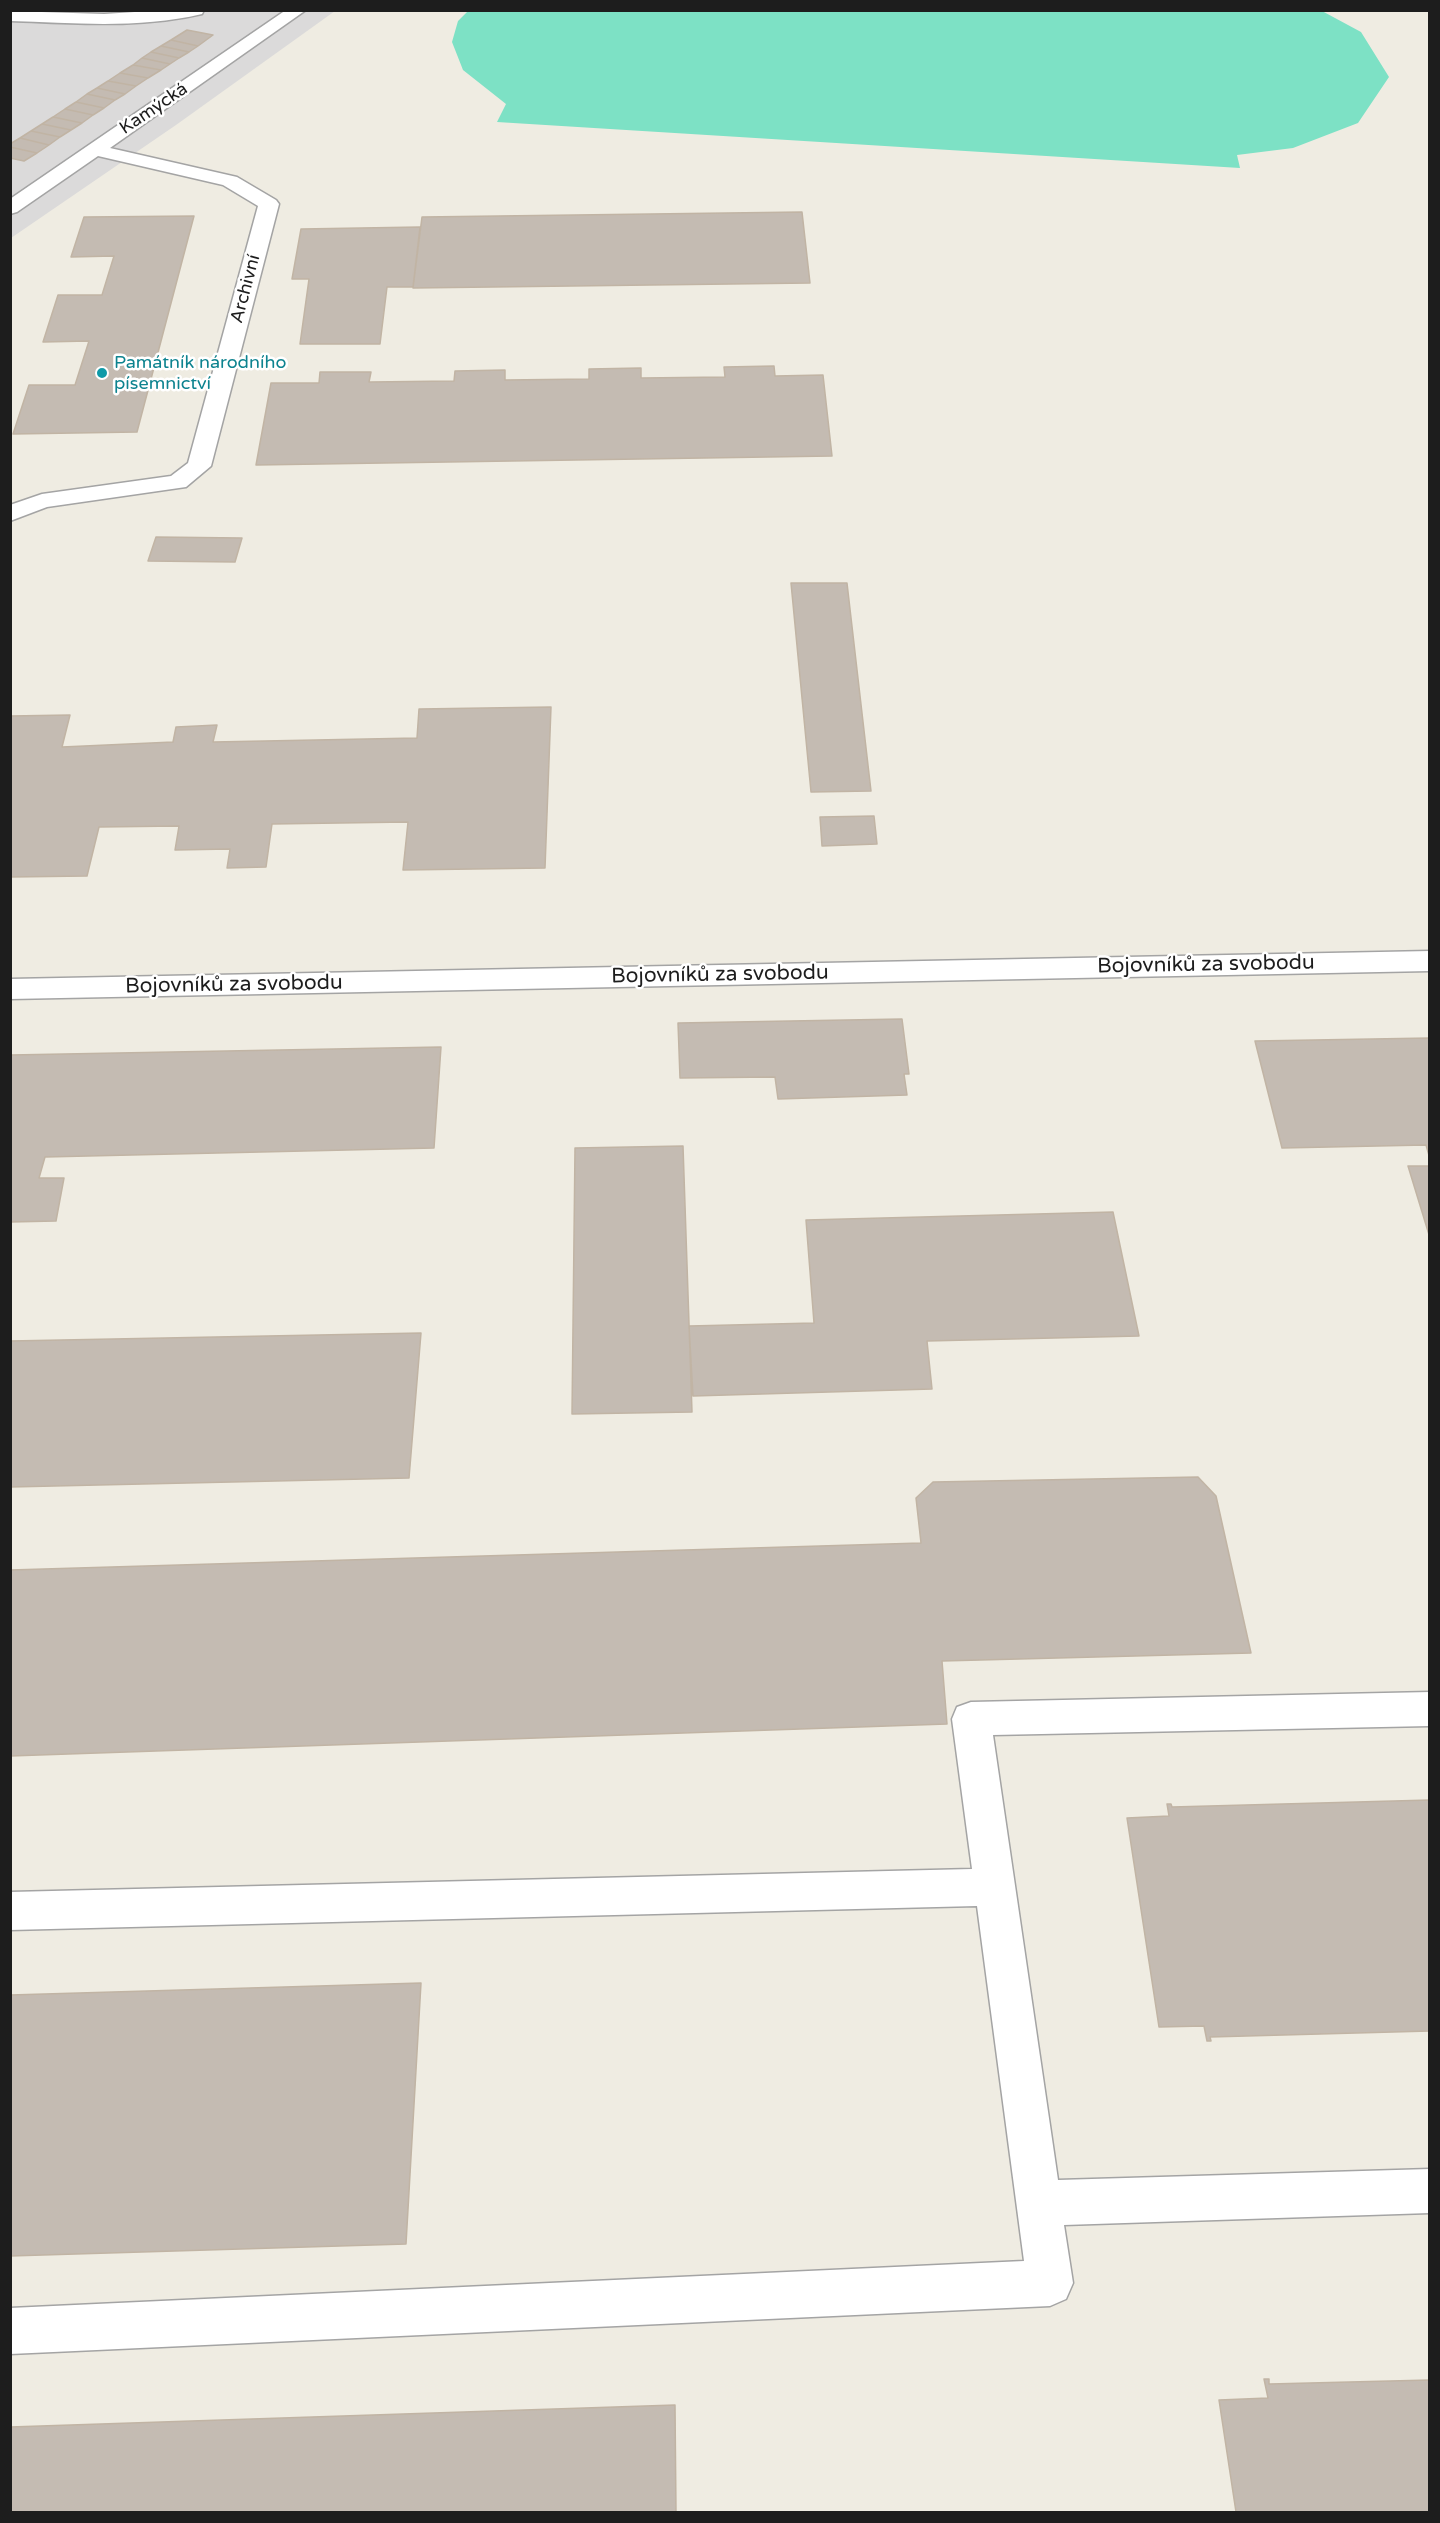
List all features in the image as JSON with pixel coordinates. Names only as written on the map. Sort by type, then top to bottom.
[{"type":"street","points":[[10,16],[54,14],[153,17],[196,10]]},
{"type":"street","name":"Kamýcká","points":[[10,208],[298,10]]},
{"type":"street","name":"Archivní","points":[[10,514],[42,501],[178,482],[199,466],[269,204],[230,181],[95,150]]},
{"type":"street","name":"Bojovníků za svobodu","points":[[10,989],[1430,961]]},
{"type":"street","points":[[10,2331],[1050,2283],[971,1719],[1430,1709]]},
{"type":"street","points":[[10,1911],[994,1887]]},
{"type":"street","points":[[1038,2203],[1430,2191]]},
{"type":"shaded area","points":[[11,11],[335,11],[176,125],[11,238]]},
{"type":"green space","points":[[469,10],[1322,11],[1361,32],[1389,77],[1358,123],[1293,148],[1237,155],[1240,168],[497,122],[506,104],[463,70],[452,42],[458,21]]},
{"type":"building","points":[[187,30],[213,35],[198,46],[171,40]]},
{"type":"building","points":[[171,40],[198,46],[189,52],[161,46]]},
{"type":"building","points":[[161,46],[189,52],[179,58],[151,52]]},
{"type":"building","points":[[151,52],[179,58],[170,64],[142,58]]},
{"type":"building","points":[[142,58],[170,64],[161,70],[133,65]]},
{"type":"building","points":[[133,65],[161,70],[148,78],[120,73]]},
{"type":"building","points":[[120,73],[148,78],[136,86],[108,81]]},
{"type":"building","points":[[108,81],[136,86],[125,94],[97,88]]},
{"type":"building","points":[[97,88],[125,94],[115,100],[87,94]]},
{"type":"building","points":[[87,94],[115,100],[104,108],[76,102]]},
{"type":"building","points":[[76,102],[104,108],[93,115],[65,109]]},
{"type":"building","points":[[65,109],[93,115],[82,123],[53,117]]},
{"type":"building","points":[[53,117],[82,123],[71,130],[42,124]]},
{"type":"building","points":[[42,124],[71,130],[60,137],[31,131]]},
{"type":"building","points":[[31,131],[60,137],[49,145],[20,138]]},
{"type":"building","points":[[20,138],[49,145],[37,153],[10,147],[10,144]]},
{"type":"building","points":[[10,147],[37,153],[24,161],[10,158]]},
{"type":"building","points":[[802,212],[810,283],[413,288],[422,217]]},
{"type":"building","points":[[194,216],[137,432],[13,434],[29,385],[75,385],[89,341],[43,342],[58,295],[102,295],[114,256],[71,257],[84,217]]},
{"type":"building","points":[[420,227],[413,287],[387,287],[380,344],[300,344],[309,279],[292,279],[301,229]]},
{"type":"building","points":[[774,366],[775,376],[823,375],[832,456],[256,465],[271,383],[319,383],[320,372],[371,372],[369,382],[454,381],[455,371],[505,370],[505,380],[589,379],[589,369],[641,368],[641,378],[725,377],[724,367]]},
{"type":"building","points":[[156,537],[242,538],[235,562],[148,561]]},
{"type":"building","points":[[791,583],[847,583],[871,791],[811,792]]},
{"type":"building","points":[[551,707],[545,868],[403,870],[408,822],[272,824],[266,867],[227,868],[230,849],[175,850],[179,826],[99,827],[87,876],[10,877],[10,716],[70,715],[62,747],[173,742],[176,727],[217,725],[213,742],[417,738],[419,709]]},
{"type":"building","points":[[874,816],[877,844],[822,846],[820,817]]},
{"type":"building","points":[[902,1019],[909,1074],[904,1074],[907,1095],[778,1099],[775,1077],[680,1078],[678,1023]]},
{"type":"building","points":[[1430,1038],[1430,1159],[1426,1145],[1282,1148],[1255,1041]]},
{"type":"building","points":[[441,1047],[434,1148],[45,1157],[39,1178],[64,1178],[56,1221],[10,1222],[10,1055]]},
{"type":"building","points":[[683,1146],[692,1412],[572,1414],[575,1148]]},
{"type":"building","points":[[1408,1166],[1430,1166],[1430,1238]]},
{"type":"building","points":[[1113,1212],[1139,1336],[927,1341],[932,1389],[693,1396],[689,1326],[814,1323],[806,1220]]},
{"type":"building","points":[[421,1333],[409,1478],[10,1487],[10,1341]]},
{"type":"building","points":[[1198,1477],[1216,1496],[1251,1653],[942,1661],[947,1724],[10,1756],[10,1570],[921,1543],[916,1498],[933,1482]]},
{"type":"building","points":[[1430,1800],[1430,2031],[1210,2037],[1211,2041],[1207,2041],[1204,2026],[1159,2027],[1127,1818],[1169,1816],[1167,1804],[1171,1804],[1172,1807]]},
{"type":"building","points":[[421,1983],[406,2244],[10,2256],[10,1995]]},
{"type":"building","points":[[1264,2379],[1269,2379],[1269,2384],[1430,2380],[1430,2512],[1236,2512],[1219,2400],[1268,2398]]},
{"type":"building","points":[[675,2405],[676,2512],[10,2512],[10,2427]]},
{"type":"place","name":"Památník národního písemnictví","points":[[102,373]]}]
